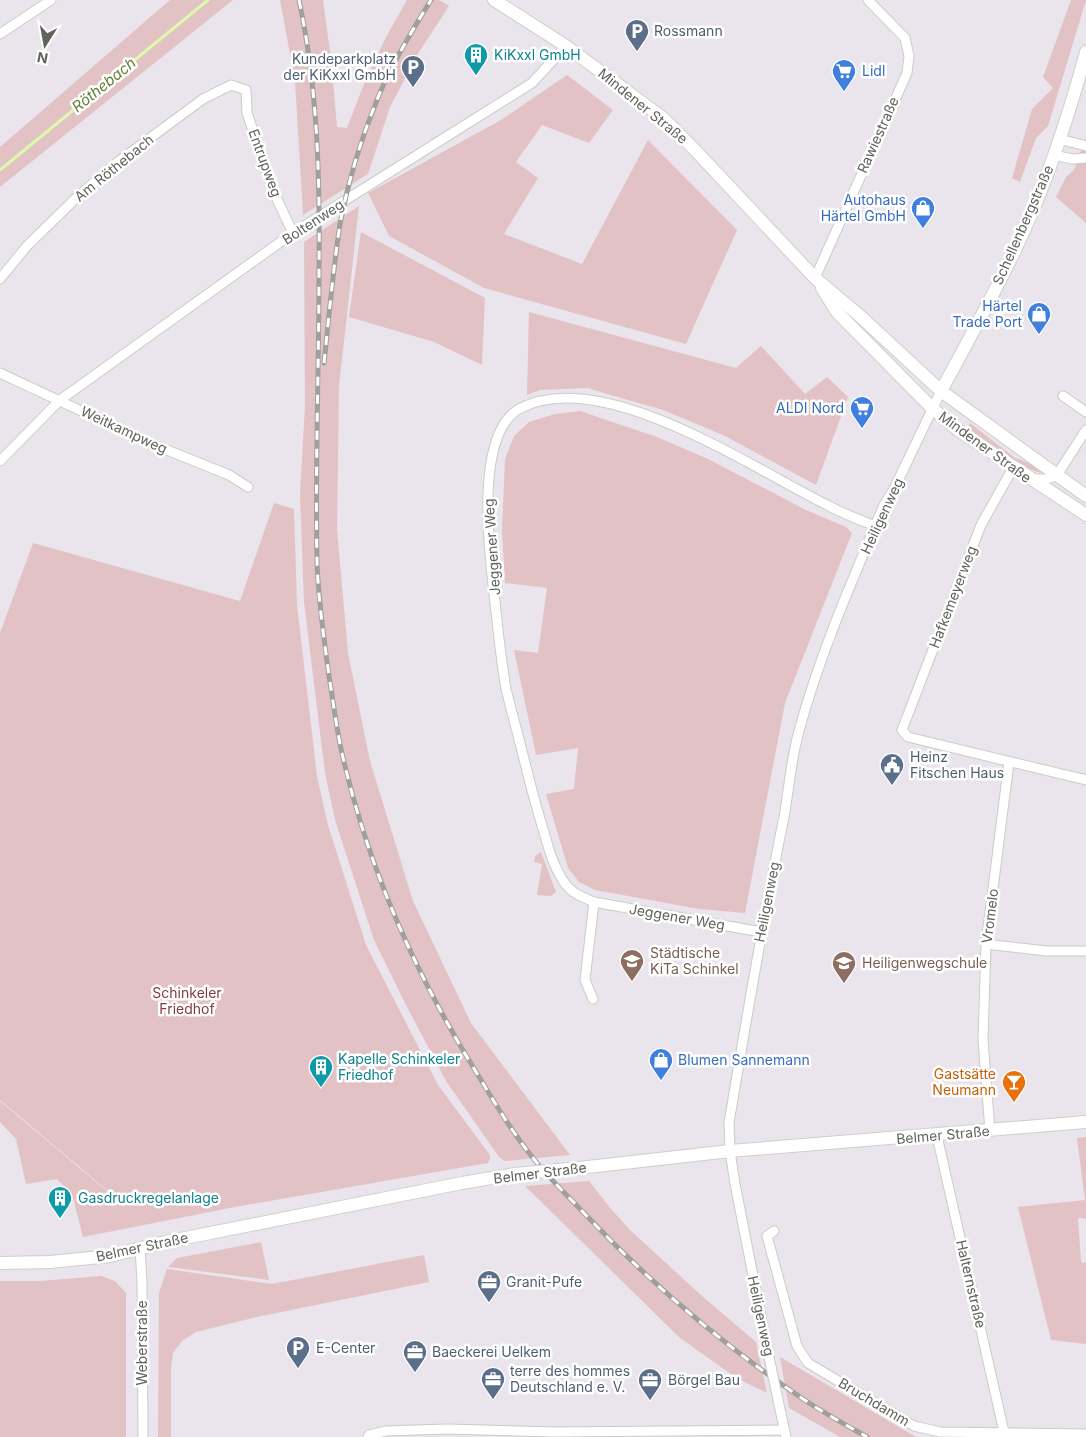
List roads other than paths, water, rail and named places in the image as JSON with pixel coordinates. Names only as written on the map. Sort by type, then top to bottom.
[{"type":"street","points":[[0,34],[51,0]]},
{"type":"street","name":"Mindener Straße","points":[[494,0],[566,46],[662,118],[694,149],[815,278],[860,316],[941,391],[1086,496]]},
{"type":"street","name":"Rawiestraße","points":[[815,278],[906,72],[909,56],[905,38],[868,0]]},
{"type":"street","name":"Boltenweg","points":[[0,461],[60,400],[293,233],[532,83],[566,46]]},
{"type":"street","name":"Schellenbergstraße","points":[[941,391],[1018,244],[1034,208],[1071,106],[1086,52]]},
{"type":"street","name":"Am Röthebach","points":[[0,279],[26,247],[75,199],[119,161],[203,99],[231,85],[246,90]]},
{"type":"street","name":"Entrupweg","points":[[246,90],[247,113],[274,193],[293,233]]},
{"type":"street","points":[[1059,139],[1086,146]]},
{"type":"street","points":[[1054,155],[1072,159],[1086,158]]},
{"type":"street","name":"Mindener Straße","points":[[815,278],[837,312],[932,408],[958,430],[1086,515]]},
{"type":"street","name":"Weitkampweg","points":[[0,373],[152,444],[229,474],[248,487]]},
{"type":"street","name":"Heiligenweg","points":[[785,1433],[750,1263],[730,1151],[729,1123],[761,932],[798,734],[820,665],[876,526],[941,391]]},
{"type":"street","points":[[1063,396],[1086,412]]},
{"type":"street","name":"Jeggener Weg","points":[[761,932],[594,902],[569,890],[558,871],[533,798],[507,692],[501,658],[488,531],[488,489],[492,458],[501,430],[517,410],[534,403],[564,399],[578,398],[599,401],[628,409],[719,446],[829,506],[876,526]]},
{"type":"street","points":[[1029,478],[1047,479],[1057,475],[1086,430]]},
{"type":"street","name":"Hafkemeyerweg","points":[[1009,762],[908,738],[902,730],[981,525],[1013,468]]},
{"type":"street","points":[[1009,762],[1086,780]]},
{"type":"street","name":"Vromelo","points":[[990,1131],[983,1040],[986,944],[1009,762]]},
{"type":"street","points":[[593,999],[585,980],[594,902]]},
{"type":"street","points":[[986,944],[1046,951],[1086,951]]},
{"type":"street","name":"Belmer Straße","points":[[0,1263],[72,1261],[110,1256],[140,1248],[515,1174],[730,1151],[936,1136],[1086,1122]]},
{"type":"street","name":"Halternstraße","points":[[936,1136],[1004,1432]]},
{"type":"street","name":"Bruchdamm","points":[[774,1230],[767,1236],[797,1346],[808,1363],[914,1426],[940,1432],[1086,1434]]},
{"type":"street","name":"Weberstraße","points":[[140,1248],[143,1437]]},
{"type":"street","points":[[368,1437],[369,1435],[386,1431],[447,1429],[554,1432],[785,1433]]},
{"type":"waterway","name":"Röthebach","points":[[0,170],[208,0]]},
{"type":"railway","points":[[299,0],[314,101],[318,169],[319,307],[316,488],[319,590],[329,676],[341,749],[352,792],[379,877],[414,958],[455,1037],[506,1121],[543,1170],[634,1264],[688,1312],[744,1357],[803,1399],[867,1437]]},
{"type":"railway","points":[[324,363],[340,224],[356,161],[388,75],[431,0]]},
{"type":"place","name":"Rossmann","points":[[637,52]]},
{"type":"place","name":"KiKxxl GmbH","points":[[476,76]]},
{"type":"place","name":"Kundeparkplatz der KiKxxl GmbH","points":[[413,88]]},
{"type":"place","name":"Lidl","points":[[844,92]]},
{"type":"place","name":"Autohaus Härtel GmbH","points":[[923,229]]},
{"type":"place","name":"Härtel Trade Port","points":[[1039,335]]},
{"type":"place","name":"ALDI Nord","points":[[862,429]]},
{"type":"place","name":"Heinz Fitschen Haus","points":[[892,786]]},
{"type":"place","name":"Städtische KiTa Schinkel","points":[[632,982]]},
{"type":"place","name":"Heiligenwegschule","points":[[844,984]]},
{"type":"place","name":"Blumen Sannemann","points":[[661,1081]]},
{"type":"place","name":"Kapelle Schinkeler Friedhof","points":[[321,1088]]},
{"type":"place","name":"Gastsätte Neumann","points":[[1014,1103]]},
{"type":"place","name":"Gasdruckregelanlage","points":[[60,1219]]},
{"type":"place","name":"Granit-Pufe","points":[[489,1303]]},
{"type":"place","name":"E-Center","points":[[298,1369]]},
{"type":"place","name":"Baeckerei Uelkem","points":[[415,1373]]},
{"type":"place","name":"terre des hommes Deutschland e. V.","points":[[493,1400]]},
{"type":"place","name":"Börgel Bau","points":[[650,1401]]},
{"type":"park label","name":"Schinkeler Friedhof","points":[[187,1002]]}]
